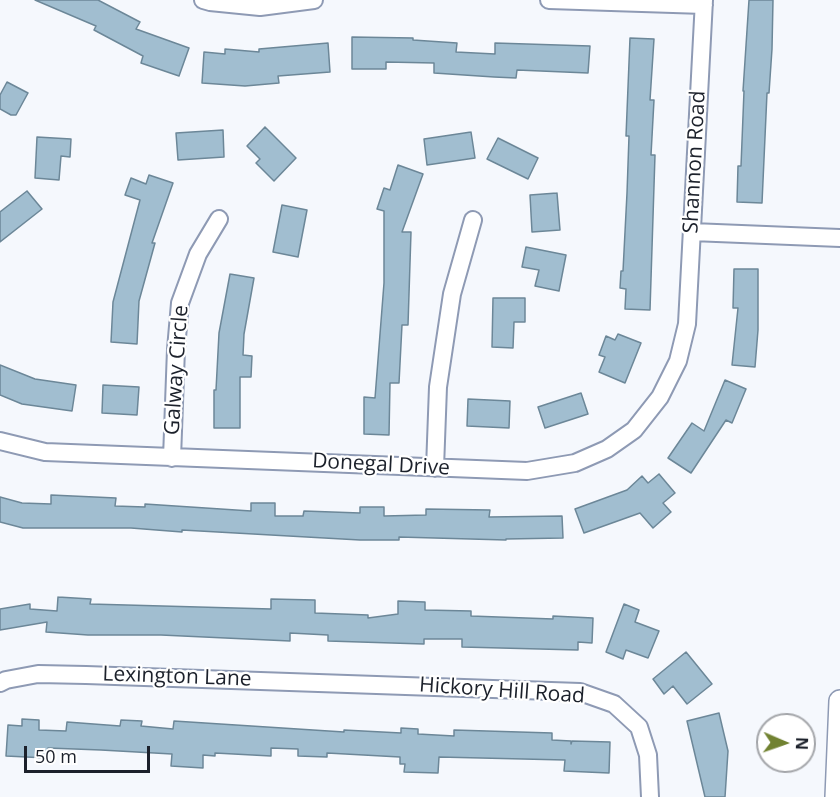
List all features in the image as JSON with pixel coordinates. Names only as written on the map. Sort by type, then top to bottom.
[{"type":"street","points":[[203,0],[260,7],[314,0]]},
{"type":"street","points":[[549,0],[704,3]]},
{"type":"street","name":"Shannon Road","points":[[687,324],[704,3]]},
{"type":"street","name":"Galway Circle","points":[[172,458],[180,303],[198,254],[219,219]]},
{"type":"street","points":[[435,468],[438,387],[452,294],[473,220]]},
{"type":"street","points":[[692,232],[840,238]]},
{"type":"street","name":"Donegal Drive","points":[[0,441],[45,452],[172,458],[527,471],[575,463],[607,449],[634,430],[660,397],[678,361],[687,324]]},
{"type":"street","name":"Lexington Lane","points":[[0,683],[38,675],[74,675],[355,683]]},
{"type":"street","name":"Hickory Hill Road","points":[[355,683],[580,692],[614,704],[639,727],[648,755],[650,797]]},
{"type":"street","points":[[836,797],[840,700]]},
{"type":"building","points":[[35,0],[98,0],[140,22],[136,29],[189,48],[179,76],[141,63],[143,56],[94,30],[96,26]]},
{"type":"building","points":[[749,0],[773,0],[762,203],[737,202],[738,166],[741,166]]},
{"type":"building","points":[[352,37],[413,38],[413,40],[457,43],[456,52],[495,54],[495,43],[590,46],[588,73],[517,70],[516,78],[494,77],[434,73],[434,63],[386,62],[386,69],[352,69]]},
{"type":"building","points":[[630,38],[654,39],[650,100],[654,100],[651,155],[655,155],[650,310],[625,309],[626,289],[620,288],[627,193],[629,136],[626,136]]},
{"type":"building","points":[[328,43],[330,72],[278,76],[279,83],[245,86],[202,83],[204,52],[225,54],[225,49],[259,52],[259,49]]},
{"type":"building","points":[[7,82],[28,93],[16,115],[0,109],[0,95]]},
{"type":"building","points":[[265,127],[296,158],[274,181],[256,163],[260,159],[247,146]]},
{"type":"building","points":[[223,130],[224,157],[178,160],[176,133]]},
{"type":"building","points":[[471,132],[475,158],[427,165],[424,139]]},
{"type":"building","points":[[37,137],[71,139],[70,157],[61,156],[59,180],[35,178]]},
{"type":"building","points":[[498,138],[538,158],[528,179],[487,159]]},
{"type":"building","points":[[398,165],[423,174],[402,232],[411,232],[408,325],[402,325],[399,383],[390,383],[389,435],[364,434],[364,397],[375,398],[384,283],[384,211],[377,209],[384,188],[390,190]]},
{"type":"building","points":[[149,175],[173,183],[152,243],[155,243],[139,301],[137,344],[111,342],[113,302],[140,200],[125,195],[131,178],[146,184]]},
{"type":"building","points":[[27,191],[42,209],[0,242],[0,212]]},
{"type":"building","points":[[557,193],[560,230],[532,232],[530,195]]},
{"type":"building","points":[[282,205],[307,210],[298,257],[273,252]]},
{"type":"building","points":[[526,247],[566,255],[559,291],[535,286],[539,270],[522,267]]},
{"type":"building","points":[[734,269],[758,269],[758,330],[755,367],[732,365],[738,308],[733,308]]},
{"type":"building","points":[[230,274],[254,278],[244,334],[243,355],[252,356],[251,377],[240,377],[240,428],[214,428],[214,390],[216,390],[219,333]]},
{"type":"building","points":[[493,298],[525,298],[525,322],[514,322],[513,348],[492,347]]},
{"type":"building","points":[[618,334],[641,343],[625,383],[599,372],[605,357],[599,355],[606,336],[615,340]]},
{"type":"building","points":[[0,365],[35,379],[76,385],[72,411],[22,404],[0,395]]},
{"type":"building","points":[[725,380],[746,389],[732,423],[726,420],[691,473],[668,458],[692,423],[704,431]]},
{"type":"building","points":[[103,385],[139,387],[137,415],[102,413]]},
{"type":"building","points":[[581,393],[588,414],[545,428],[538,407]]},
{"type":"building","points":[[468,399],[510,401],[509,428],[467,426]]},
{"type":"building","points":[[659,474],[675,493],[663,503],[671,512],[653,528],[640,513],[584,533],[575,509],[627,490],[642,476],[648,483]]},
{"type":"building","points":[[51,495],[116,498],[115,506],[145,507],[145,504],[251,511],[251,503],[275,503],[275,516],[303,516],[304,511],[360,513],[360,507],[384,507],[384,516],[426,515],[426,509],[490,510],[489,517],[562,516],[563,538],[506,540],[399,537],[399,540],[360,540],[131,528],[23,528],[0,522],[0,497],[22,503],[51,504]]},
{"type":"building","points":[[58,597],[91,599],[90,604],[271,609],[271,599],[315,600],[315,613],[368,615],[368,618],[398,614],[398,601],[425,602],[425,610],[471,611],[471,616],[593,618],[592,643],[578,642],[578,650],[462,647],[462,639],[424,639],[424,644],[328,641],[328,635],[290,633],[290,641],[161,635],[88,635],[46,632],[47,622],[0,630],[0,609],[30,604],[30,609],[57,611]]},
{"type":"building","points":[[624,604],[639,610],[635,622],[659,631],[648,658],[626,650],[623,659],[606,652]]},
{"type":"building","points":[[686,652],[712,684],[687,704],[673,686],[664,694],[653,679]]},
{"type":"building","points":[[719,713],[728,751],[725,797],[705,797],[687,721]]},
{"type":"building","points":[[22,719],[39,720],[39,730],[66,731],[67,722],[120,726],[121,720],[142,721],[141,726],[173,729],[174,721],[344,732],[344,730],[401,733],[401,728],[418,729],[418,734],[454,736],[454,730],[552,733],[552,740],[571,741],[571,744],[572,741],[610,742],[609,773],[564,771],[565,760],[439,757],[438,773],[404,772],[405,764],[400,764],[400,757],[327,753],[327,757],[298,756],[298,749],[271,748],[271,756],[215,753],[215,756],[203,755],[203,768],[171,766],[172,754],[48,748],[47,758],[6,756],[8,725],[22,726]]}]
